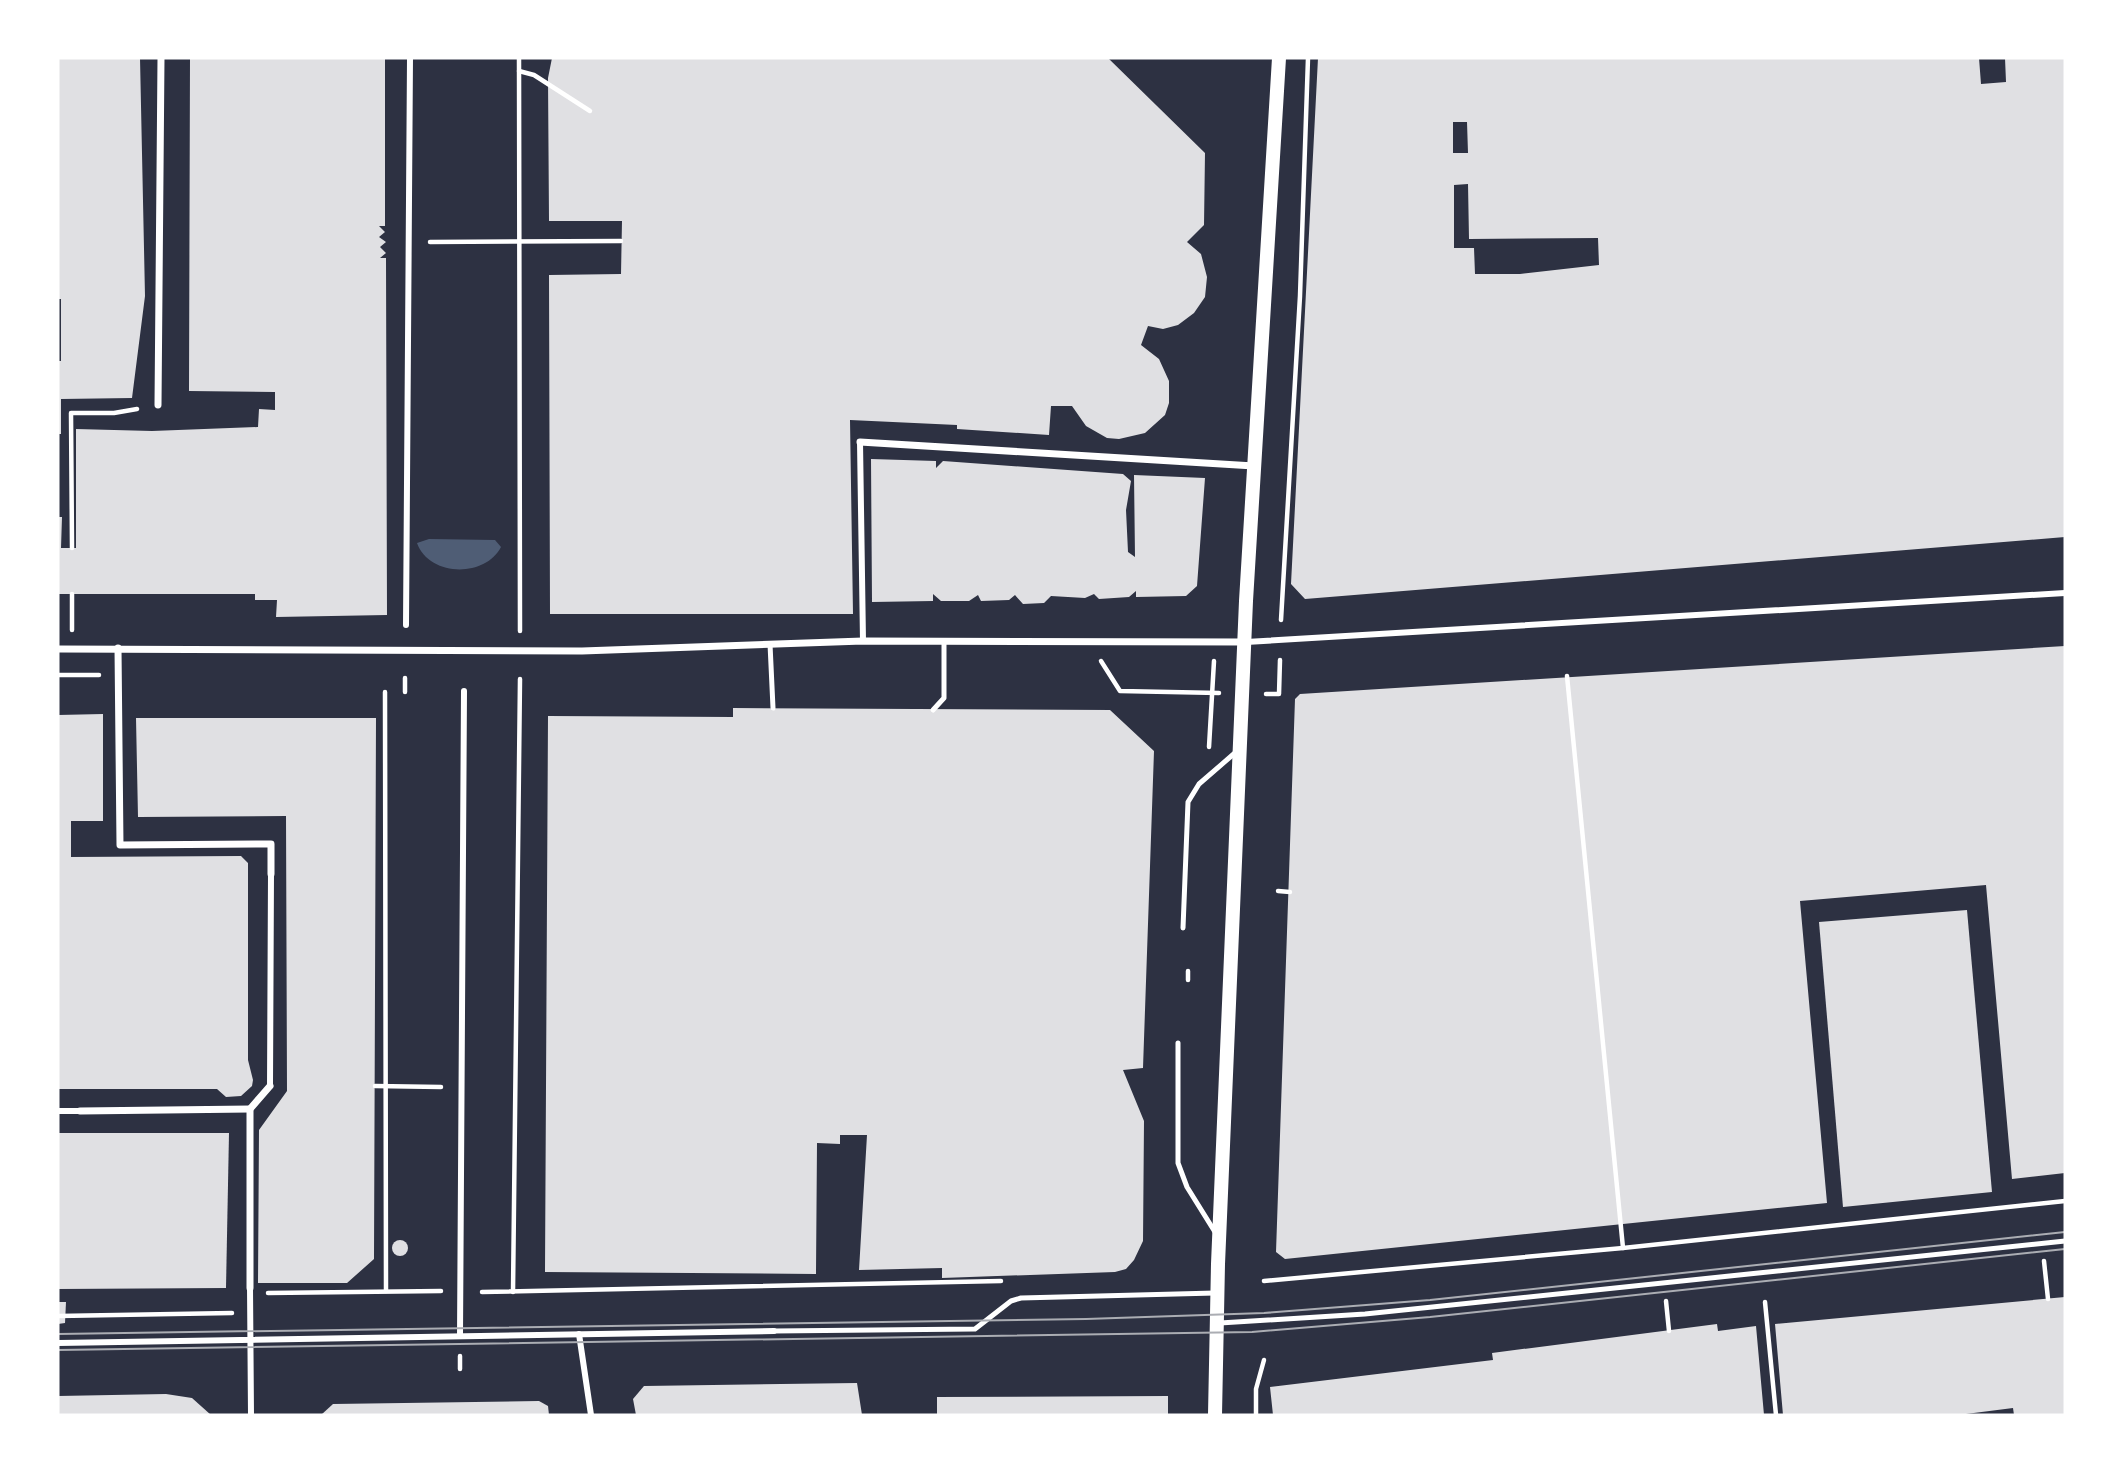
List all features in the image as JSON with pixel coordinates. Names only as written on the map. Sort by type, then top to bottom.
[{"type":"main road","points":[[1215,1415],[1219,1237],[1245,642],[1279,58]]},
{"type":"street","points":[[158,405],[161,58]]},
{"type":"street","points":[[406,625],[410,58]]},
{"type":"street","points":[[863,641],[860,442],[1255,466]]},
{"type":"street","points":[[58,649],[582,651],[863,641],[1245,642],[2065,593]]},
{"type":"street","points":[[118,648],[120,845],[271,844],[270,1086],[250,1108],[251,1415]]},
{"type":"street","points":[[460,1336],[464,691]]},
{"type":"street","points":[[58,1111],[250,1108]]},
{"type":"street","points":[[58,1343],[774,1332]]},
{"type":"street","points":[[579,1334],[591,1415]]},
{"type":"lane","points":[[933,710],[944,698],[944,642]]},
{"type":"lane","points":[[770,645],[773,708]]},
{"type":"lane","points":[[1183,928],[1188,802],[1199,784],[1240,749]]},
{"type":"lane","points":[[1178,1043],[1178,1163],[1187,1187],[1219,1237]]},
{"type":"lane","points":[[1217,1323],[1365,1314],[2065,1241]]},
{"type":"lane","points":[[774,1332],[975,1329],[1011,1301],[1021,1298],[1217,1293]]},
{"type":"path","points":[[519,58],[520,624]]},
{"type":"path","points":[[1267,694],[1279,694],[1281,584],[1300,296],[1308,58]]},
{"type":"path","points":[[519,71],[534,75],[590,111]]},
{"type":"path","points":[[408,243],[621,241]]},
{"type":"path","points":[[72,548],[71,413],[114,413]]},
{"type":"path","points":[[72,594],[72,649]]},
{"type":"path","points":[[1098,657],[1120,691],[1202,693]]},
{"type":"path","points":[[1567,676],[1623,1248]]},
{"type":"path","points":[[405,678],[405,692]]},
{"type":"path","points":[[513,1292],[520,679]]},
{"type":"path","points":[[385,692],[386,1291]]},
{"type":"path","points":[[1278,891],[1290,892]]},
{"type":"path","points":[[1188,971],[1188,980]]},
{"type":"path","points":[[375,1086],[461,1087]]},
{"type":"path","points":[[1265,1281],[1623,1248],[2065,1201]]},
{"type":"path","points":[[2043,1243],[2048,1299]]},
{"type":"path","points":[[250,1291],[513,1292],[1005,1281]]},
{"type":"path","points":[[1664,1283],[1669,1331]]},
{"type":"path","points":[[1765,1302],[1776,1415]]},
{"type":"path","points":[[58,1316],[250,1312]]},
{"type":"path","points":[[1256,1415],[1256,1389],[1264,1360]]},
{"type":"water","points":[[429,539],[495,540],[501,547],[483,564],[458,569],[433,562],[423,554],[417,543]]},
{"type":"building","points":[[58,58],[140,58],[145,296],[132,398],[61,399],[61,434],[58,434],[61,299],[58,299]]},
{"type":"building","points":[[190,58],[385,58],[385,226],[379,226],[385,232],[379,237],[386,242],[380,247],[386,253],[380,258],[386,258],[387,615],[276,617],[277,600],[255,600],[255,594],[58,594],[58,517],[62,517],[61,548],[76,548],[76,429],[152,431],[258,427],[259,409],[275,410],[275,392],[189,391]]},
{"type":"building","points":[[552,58],[1108,58],[1205,153],[1204,225],[1187,242],[1201,254],[1207,277],[1205,297],[1194,313],[1178,325],[1163,329],[1148,326],[1141,345],[1159,359],[1169,381],[1169,403],[1165,415],[1145,433],[1119,439],[1107,438],[1086,426],[1072,406],[1051,406],[1049,435],[957,429],[957,425],[850,420],[853,614],[550,614],[549,275],[621,274],[622,221],[549,221],[548,78]]},
{"type":"building","points":[[1318,58],[1979,58],[1981,84],[2006,82],[2005,58],[2065,58],[2065,537],[1305,599],[1291,584]],"holes":[[[1453,122],[1467,122],[1468,153],[1453,153]],[[1468,184],[1469,239],[1598,238],[1599,265],[1520,274],[1475,274],[1474,248],[1454,248],[1454,185]]]},
{"type":"building","points":[[871,459],[936,461],[936,468],[943,461],[1123,474],[1131,481],[1126,510],[1128,552],[1135,557],[1134,475],[1205,478],[1197,586],[1186,596],[1136,597],[1136,591],[1129,597],[1099,599],[1094,594],[1085,598],[1051,596],[1044,603],[1023,604],[1015,595],[1009,600],[981,601],[978,595],[969,601],[941,601],[933,594],[933,601],[872,602]]},
{"type":"building","points":[[2065,646],[2065,1173],[2012,1179],[1986,885],[1800,901],[1827,1203],[1285,1259],[1276,1252],[1295,699],[1300,694]]},
{"type":"building","points":[[733,708],[1110,710],[1154,751],[1143,1068],[1123,1070],[1144,1121],[1143,1241],[1134,1260],[1126,1269],[1115,1272],[942,1278],[942,1268],[859,1270],[867,1135],[840,1135],[840,1144],[817,1143],[816,1274],[545,1272],[548,716],[733,717]]},
{"type":"building","points":[[103,714],[103,821],[71,821],[71,857],[241,856],[248,863],[248,1060],[253,1080],[252,1086],[241,1096],[226,1097],[217,1089],[58,1089],[58,715]]},
{"type":"building","points":[[136,718],[376,718],[374,1259],[347,1283],[258,1283],[259,1130],[287,1091],[286,816],[138,817]]},
{"type":"building","points":[[1967,910],[1992,1192],[1843,1207],[1819,922]]},
{"type":"building","points":[[58,1133],[229,1133],[226,1288],[58,1289]]},
{"type":"building","points":[[400,1240],[408,1248],[400,1256],[392,1248]]},
{"type":"building","points":[[2065,1297],[2065,1415],[2014,1415],[2013,1408],[1958,1415],[1783,1415],[1775,1324]]},
{"type":"building","points":[[58,1302],[66,1302],[65,1323],[58,1324]]},
{"type":"building","points":[[1717,1324],[1718,1331],[1756,1326],[1764,1415],[1273,1415],[1270,1387],[1493,1360],[1492,1353]]},
{"type":"building","points":[[857,1383],[862,1415],[636,1415],[633,1399],[644,1386]]},
{"type":"building","points":[[166,1394],[192,1398],[211,1415],[58,1415],[58,1396]]},
{"type":"building","points":[[1168,1396],[1168,1415],[937,1415],[937,1397]]},
{"type":"building","points":[[539,1401],[548,1406],[549,1415],[321,1415],[333,1404]]},
{"type":"tram line","points":[[58,1334],[1086,1319],[1264,1313],[1430,1300],[2065,1232]]},
{"type":"tram line","points":[[58,1350],[1252,1332],[1430,1317],[2065,1249]]}]
